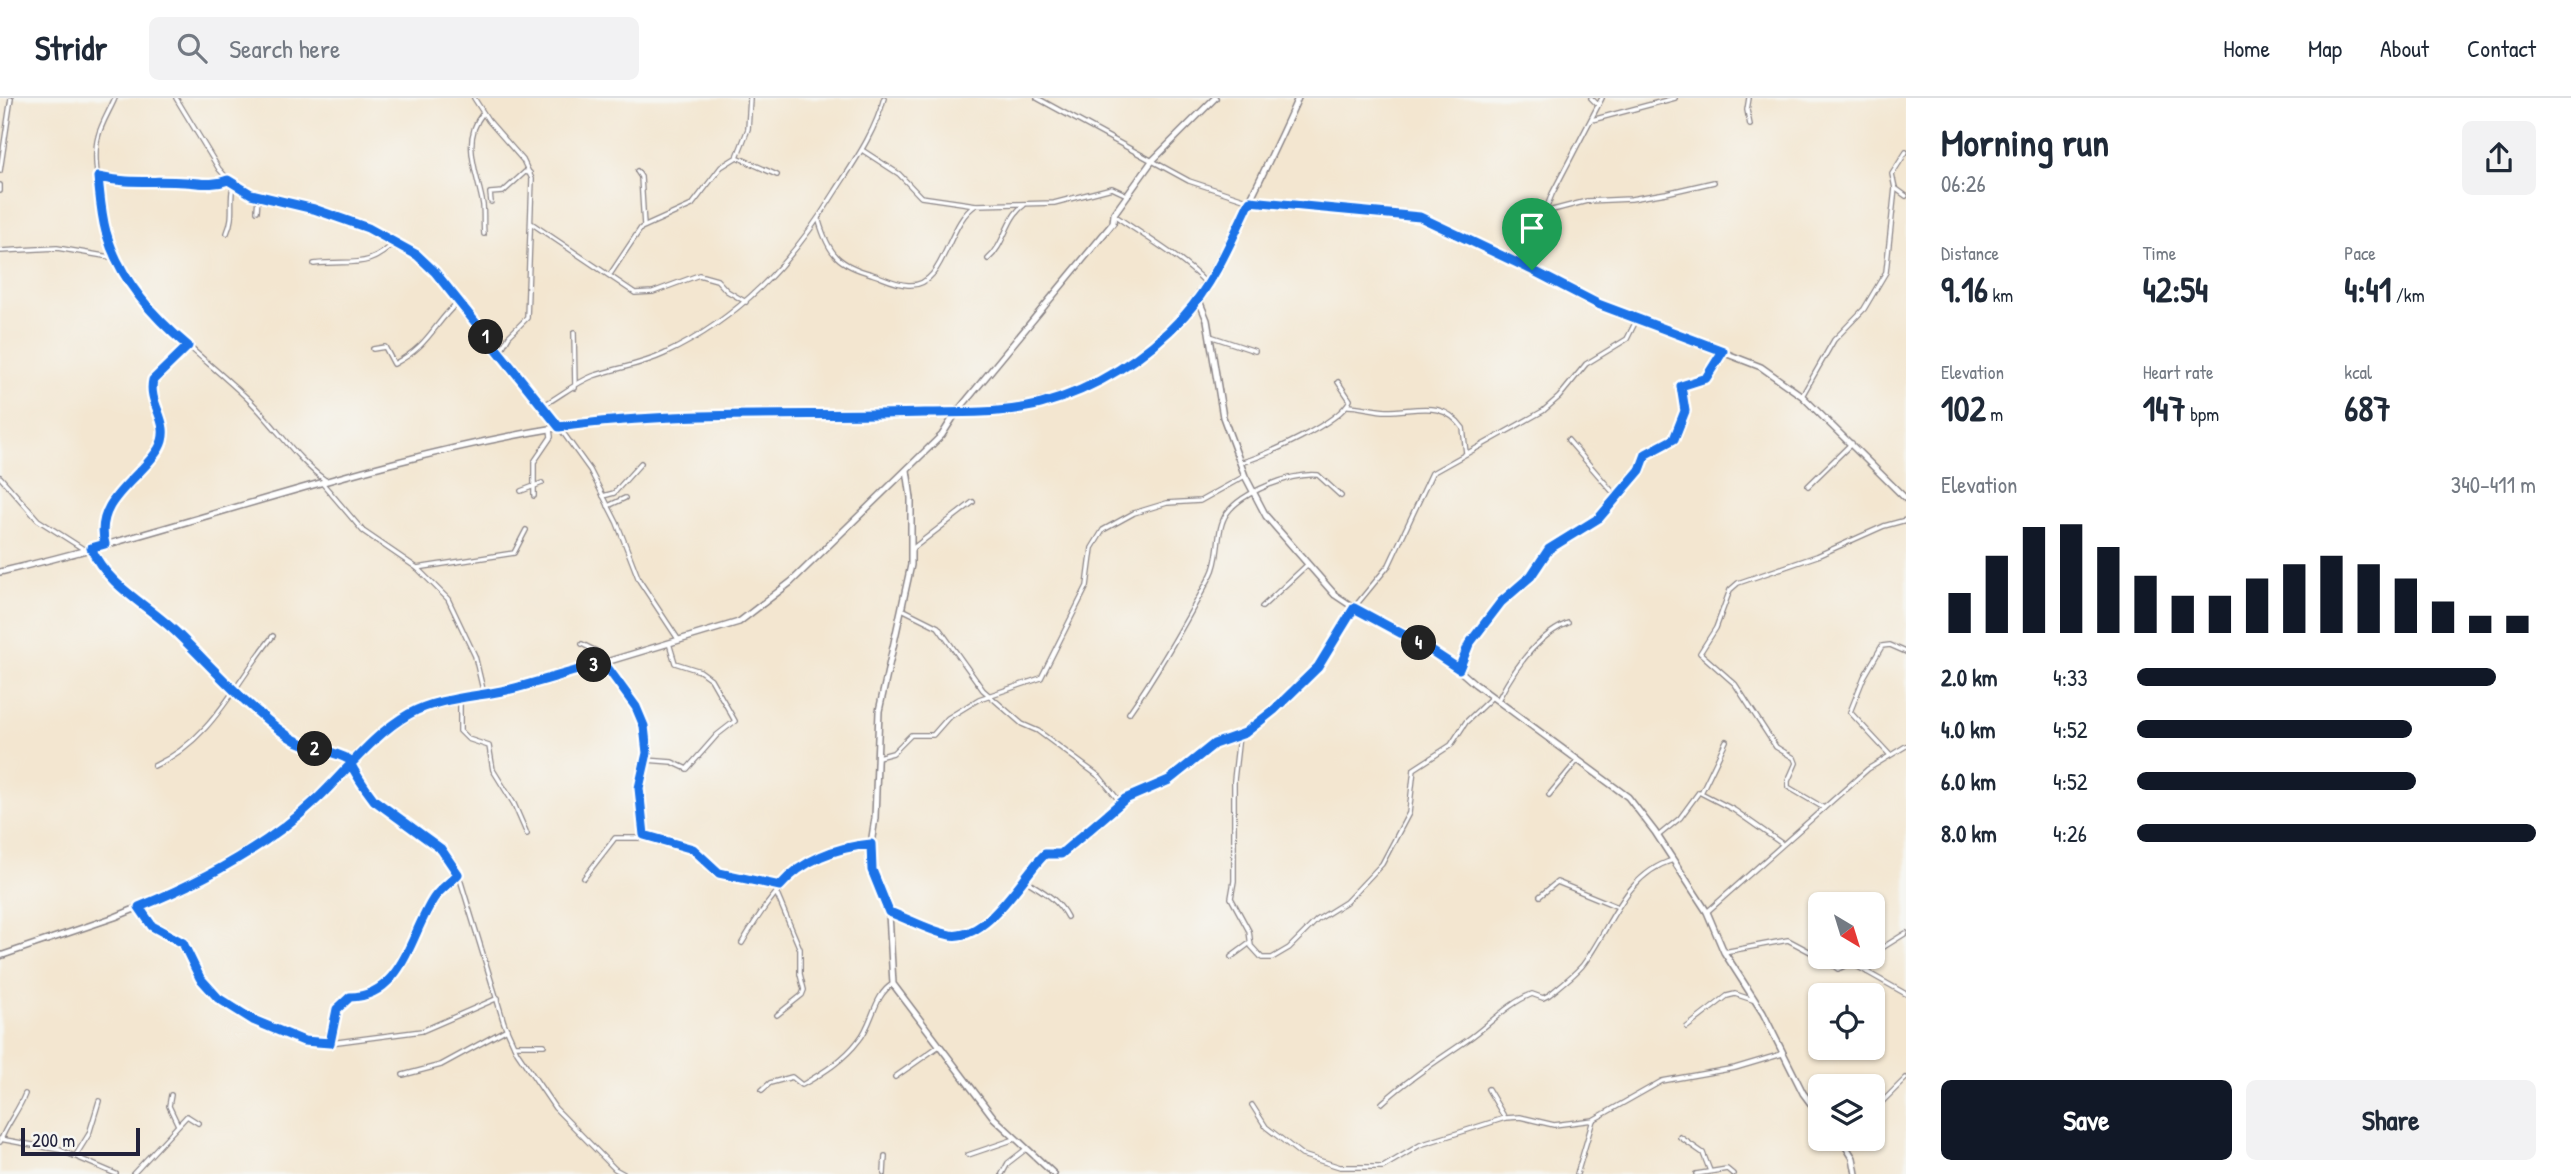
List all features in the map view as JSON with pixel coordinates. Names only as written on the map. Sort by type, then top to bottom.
[{"type":"street","points":[[0,171],[11,98]]},
{"type":"street","points":[[116,98],[98,137],[98,177],[105,230],[116,258],[140,298],[188,346],[249,400],[326,483],[352,521],[375,542],[417,568],[438,587],[454,610],[475,656],[484,694]]},
{"type":"street","points":[[176,98],[233,185],[258,197],[314,209],[396,241],[435,272],[559,427],[597,481],[642,586],[679,641]]},
{"type":"street","points":[[474,98],[483,113],[515,148],[530,173],[534,197],[527,318],[509,336],[499,354]]},
{"type":"street","points":[[611,274],[633,238],[645,226],[679,214],[692,205],[710,185],[721,167],[737,157],[748,129],[750,98]]},
{"type":"street","points":[[542,406],[593,376],[628,368],[664,354],[746,302],[776,274],[819,221],[862,150],[884,98]]},
{"type":"street","points":[[1037,98],[1189,181],[1250,201],[1420,217],[1532,270],[1577,295],[1761,366],[1802,396],[1906,499]]},
{"type":"street","points":[[0,956],[186,888],[261,843],[304,811],[351,764],[408,715],[431,704],[484,694],[604,663],[739,622],[760,608],[942,435],[956,413],[1113,223],[1114,215],[1152,161],[1215,98]]},
{"type":"street","points":[[0,572],[480,441],[559,427],[682,415],[867,416],[1009,411],[1042,404],[1082,389],[1152,347],[1199,298],[1250,201],[1298,98]]},
{"type":"street","points":[[1591,98],[1598,104]]},
{"type":"street","points":[[1532,270],[1545,212],[1602,98]]},
{"type":"street","points":[[1591,121],[1675,98]]},
{"type":"street","points":[[1749,98],[1746,110],[1751,125]]},
{"type":"street","points":[[483,113],[475,126],[470,146],[483,206],[484,234]]},
{"type":"street","points":[[862,150],[899,174],[921,197],[976,205],[1061,202],[1112,188],[1127,195]]},
{"type":"street","points":[[1802,396],[1833,340],[1864,309],[1886,272],[1895,188],[1892,174],[1906,152]]},
{"type":"street","points":[[737,157],[777,175]]},
{"type":"street","points":[[637,171],[641,177],[645,226]]},
{"type":"street","points":[[491,202],[490,193],[503,192],[525,172],[530,173]]},
{"type":"street","points":[[98,177],[149,183],[182,181],[214,185],[228,180]]},
{"type":"street","points":[[1545,212],[1587,201],[1666,193],[1714,182]]},
{"type":"street","points":[[0,185],[0,191]]},
{"type":"street","points":[[227,233],[234,217],[230,202],[233,185]]},
{"type":"street","points":[[1895,188],[1906,196]]},
{"type":"street","points":[[257,211],[258,197]]},
{"type":"street","points":[[988,259],[996,253],[1016,212],[1025,204]]},
{"type":"street","points":[[819,221],[827,243],[849,268],[890,282],[919,285],[933,274],[952,233],[976,205]]},
{"type":"street","points":[[1114,215],[1190,267],[1207,285]]},
{"type":"street","points":[[531,223],[611,274],[629,289],[642,293],[659,290],[694,275],[705,276],[717,280],[727,291],[746,302]]},
{"type":"street","points":[[314,264],[341,260],[368,262],[377,259],[396,241]]},
{"type":"street","points":[[0,251],[57,248],[116,258]]},
{"type":"street","points":[[1199,298],[1210,336],[1217,398],[1245,476],[1266,516],[1335,595],[1459,669],[1495,699],[1618,788],[1658,836],[1707,912],[1724,952],[1755,1000],[1782,1054],[1808,1096]]},
{"type":"street","points":[[373,349],[384,347],[394,364],[431,337],[458,302]]},
{"type":"street","points":[[889,912],[943,933],[964,935],[984,923],[1025,880],[1042,856],[1063,853],[1120,802],[1141,789],[1169,780],[1214,744],[1239,736],[1274,710],[1318,667],[1354,608],[1389,565],[1432,473],[1543,411],[1559,397],[1586,364],[1626,339],[1636,319]]},
{"type":"street","points":[[574,332],[575,388]]},
{"type":"street","points":[[1210,336],[1255,351]]},
{"type":"street","points":[[105,544],[102,529],[107,511],[154,456],[163,439],[164,426],[153,399],[153,380],[188,346]]},
{"type":"street","points":[[1459,669],[1469,644],[1501,602],[1531,576],[1549,549],[1592,524],[1640,470],[1646,454],[1670,443],[1680,429],[1685,411],[1681,386],[1706,378],[1723,351]]},
{"type":"street","points":[[1338,382],[1349,397],[1347,406]]},
{"type":"street","points":[[1240,463],[1274,450],[1347,406],[1386,411],[1422,406],[1444,411],[1463,428],[1466,453]]},
{"type":"street","points":[[534,496],[534,462],[551,438],[550,429]]},
{"type":"street","points":[[1568,440],[1618,497]]},
{"type":"street","points":[[1808,486],[1852,443]]},
{"type":"street","points":[[603,496],[614,493],[641,463]]},
{"type":"street","points":[[906,470],[911,498],[912,549],[902,609],[879,711],[875,818],[871,844],[872,870],[889,912],[893,984],[994,1118],[1054,1174]]},
{"type":"street","points":[[1129,713],[1171,649],[1212,574],[1227,513],[1279,479],[1314,474],[1323,478],[1341,496]]},
{"type":"street","points":[[877,757],[893,753],[911,735],[933,735],[948,718],[989,695],[1026,685],[1046,673],[1073,609],[1087,586],[1092,548],[1103,530],[1134,513],[1167,503],[1200,501],[1245,476]]},
{"type":"street","points":[[0,477],[38,520],[88,549],[109,576],[176,632],[236,692],[289,736],[327,753],[346,757],[374,800],[441,849],[458,874],[506,1029],[514,1045],[555,1108],[618,1174]]},
{"type":"street","points":[[521,491],[542,483]]},
{"type":"street","points":[[608,506],[625,498]]},
{"type":"street","points":[[912,549],[973,502]]},
{"type":"street","points":[[1824,808],[1788,787],[1788,780],[1796,763],[1794,758],[1776,747],[1739,690],[1700,653],[1716,628],[1730,590],[1738,583],[1817,556],[1884,526],[1906,520]]},
{"type":"street","points":[[417,568],[514,553],[526,530]]},
{"type":"street","points":[[1262,607],[1308,564]]},
{"type":"street","points":[[902,609],[937,627],[974,680],[989,695],[1022,724],[1038,731],[1100,777],[1120,802]]},
{"type":"street","points":[[1239,736],[1234,780],[1234,881],[1231,898],[1249,931],[1250,943],[1262,958],[1277,956],[1317,920],[1340,907],[1381,864],[1409,813],[1413,769],[1451,745],[1466,722],[1495,699],[1521,663],[1557,628],[1568,624]]},
{"type":"street","points":[[154,766],[172,758],[195,741],[236,692],[273,636]]},
{"type":"street","points":[[646,760],[672,762],[687,769],[734,721],[711,679],[701,671],[675,663],[669,643]]},
{"type":"street","points":[[582,645],[595,649],[639,712],[646,741],[646,760],[639,788],[644,835]]},
{"type":"street","points":[[1889,754],[1850,712],[1864,677],[1882,646],[1890,645],[1906,652]]},
{"type":"street","points":[[460,699],[460,731],[468,739],[489,747],[493,770],[514,804],[527,834]]},
{"type":"street","points":[[1658,836],[1680,818],[1701,790],[1726,741]]},
{"type":"street","points":[[1707,912],[1781,843],[1868,769],[1906,746]]},
{"type":"street","points":[[1549,795],[1579,760]]},
{"type":"street","points":[[1701,790],[1703,796],[1734,810],[1781,843]]},
{"type":"street","points":[[584,877],[615,838],[641,838],[644,835],[693,849],[719,873],[780,886]]},
{"type":"street","points":[[742,943],[780,886],[818,857],[845,848],[871,844]]},
{"type":"street","points":[[1382,1103],[1411,1077],[1467,1041],[1483,1025],[1520,999],[1532,994],[1543,998],[1549,995],[1581,966],[1637,881],[1673,860]]},
{"type":"street","points":[[330,1043],[337,1009],[350,997],[368,996],[390,980],[436,896],[458,874]]},
{"type":"street","points":[[1025,880],[1060,904],[1067,916]]},
{"type":"street","points":[[1539,896],[1557,882],[1618,907]]},
{"type":"street","points":[[776,892],[800,949],[800,974],[804,990],[802,995],[777,1015]]},
{"type":"street","points":[[139,907],[152,926],[183,943],[200,978],[218,998],[253,1020],[304,1041],[330,1043],[422,1031],[498,998]]},
{"type":"street","points":[[1867,972],[1882,948],[1906,933]]},
{"type":"street","points":[[1724,952],[1787,940],[1808,951]]},
{"type":"street","points":[[1231,957],[1250,943]]},
{"type":"street","points":[[1863,970],[1906,994]]},
{"type":"street","points":[[762,1090],[770,1083],[792,1077],[802,1085],[835,1064],[860,1040],[881,993],[893,984]]},
{"type":"street","points":[[1687,1027],[1731,994],[1755,1000]]},
{"type":"street","points":[[403,1075],[441,1065],[506,1029]]},
{"type":"street","points":[[514,1045],[544,1045]]},
{"type":"street","points":[[895,1077],[939,1046]]},
{"type":"street","points":[[1252,1105],[1266,1127],[1294,1150],[1321,1162],[1352,1167],[1388,1167],[1419,1145],[1505,1118],[1520,1117],[1554,1125],[1592,1119],[1662,1081],[1735,1068],[1782,1054]]},
{"type":"street","points":[[1885,1099],[1906,1078]]},
{"type":"street","points":[[1488,1089],[1505,1118]]},
{"type":"street","points":[[25,1094],[20,1108],[5,1125],[0,1140],[44,1145],[76,1155],[116,1174]]},
{"type":"street","points":[[171,1095],[169,1106],[178,1125]]},
{"type":"street","points":[[76,1155],[89,1134],[99,1101]]},
{"type":"street","points":[[133,1174],[187,1116],[198,1123]]},
{"type":"street","points":[[1577,1174],[1592,1119]]},
{"type":"street","points":[[1680,1137],[1703,1153],[1710,1171]]},
{"type":"street","points":[[968,1155],[1016,1139]]},
{"type":"street","points":[[1002,1174],[1008,1163],[1026,1149]]},
{"type":"street","points":[[1849,1151],[1853,1158],[1855,1174]]},
{"type":"street","points":[[884,1174],[885,1156]]},
{"type":"street","points":[[1344,1174],[1352,1167]]},
{"type":"street","points":[[615,1169],[624,1174]]},
{"type":"street","points":[[1696,1174],[1727,1169],[1733,1174]]},
{"type":"route","points":[[1532,270],[1449,228],[1420,217],[1250,201],[1203,292],[1164,336],[1120,369],[1082,389],[1042,404],[1009,411],[867,416],[682,415],[559,427],[515,376],[435,272],[417,255],[396,241],[314,209],[258,197],[238,189],[228,180],[214,185],[182,181],[122,182],[98,177],[105,230],[116,258],[140,298],[188,346],[153,380],[153,399],[164,426],[163,439],[154,456],[117,495],[107,511],[102,529],[105,544],[91,548],[95,557],[117,584],[176,632],[243,699],[289,736],[327,753],[346,757],[348,759],[351,764],[368,791],[374,800],[441,849],[458,874],[436,896],[395,975],[382,988],[368,996],[350,997],[343,1001],[337,1009],[334,1035],[330,1043],[304,1041],[253,1020],[218,998],[205,986],[183,943],[152,926],[139,907],[186,888],[273,835],[316,800],[351,764],[381,735],[408,715],[431,704],[533,684],[604,663],[636,707],[644,726],[647,753],[639,782],[644,835],[659,837],[693,849],[719,873],[780,886],[818,857],[856,845],[871,844],[872,870],[889,912],[943,933],[956,936],[973,932],[1018,888],[1042,856],[1047,853],[1061,854],[1125,799],[1141,789],[1169,780],[1214,744],[1245,733],[1274,710],[1318,667],[1354,608],[1444,657],[1459,669],[1469,644],[1501,602],[1531,576],[1549,549],[1599,518],[1640,470],[1646,454],[1674,439],[1685,411],[1681,386],[1688,382],[1703,381],[1711,373],[1723,351],[1598,304],[1532,270]]}]
